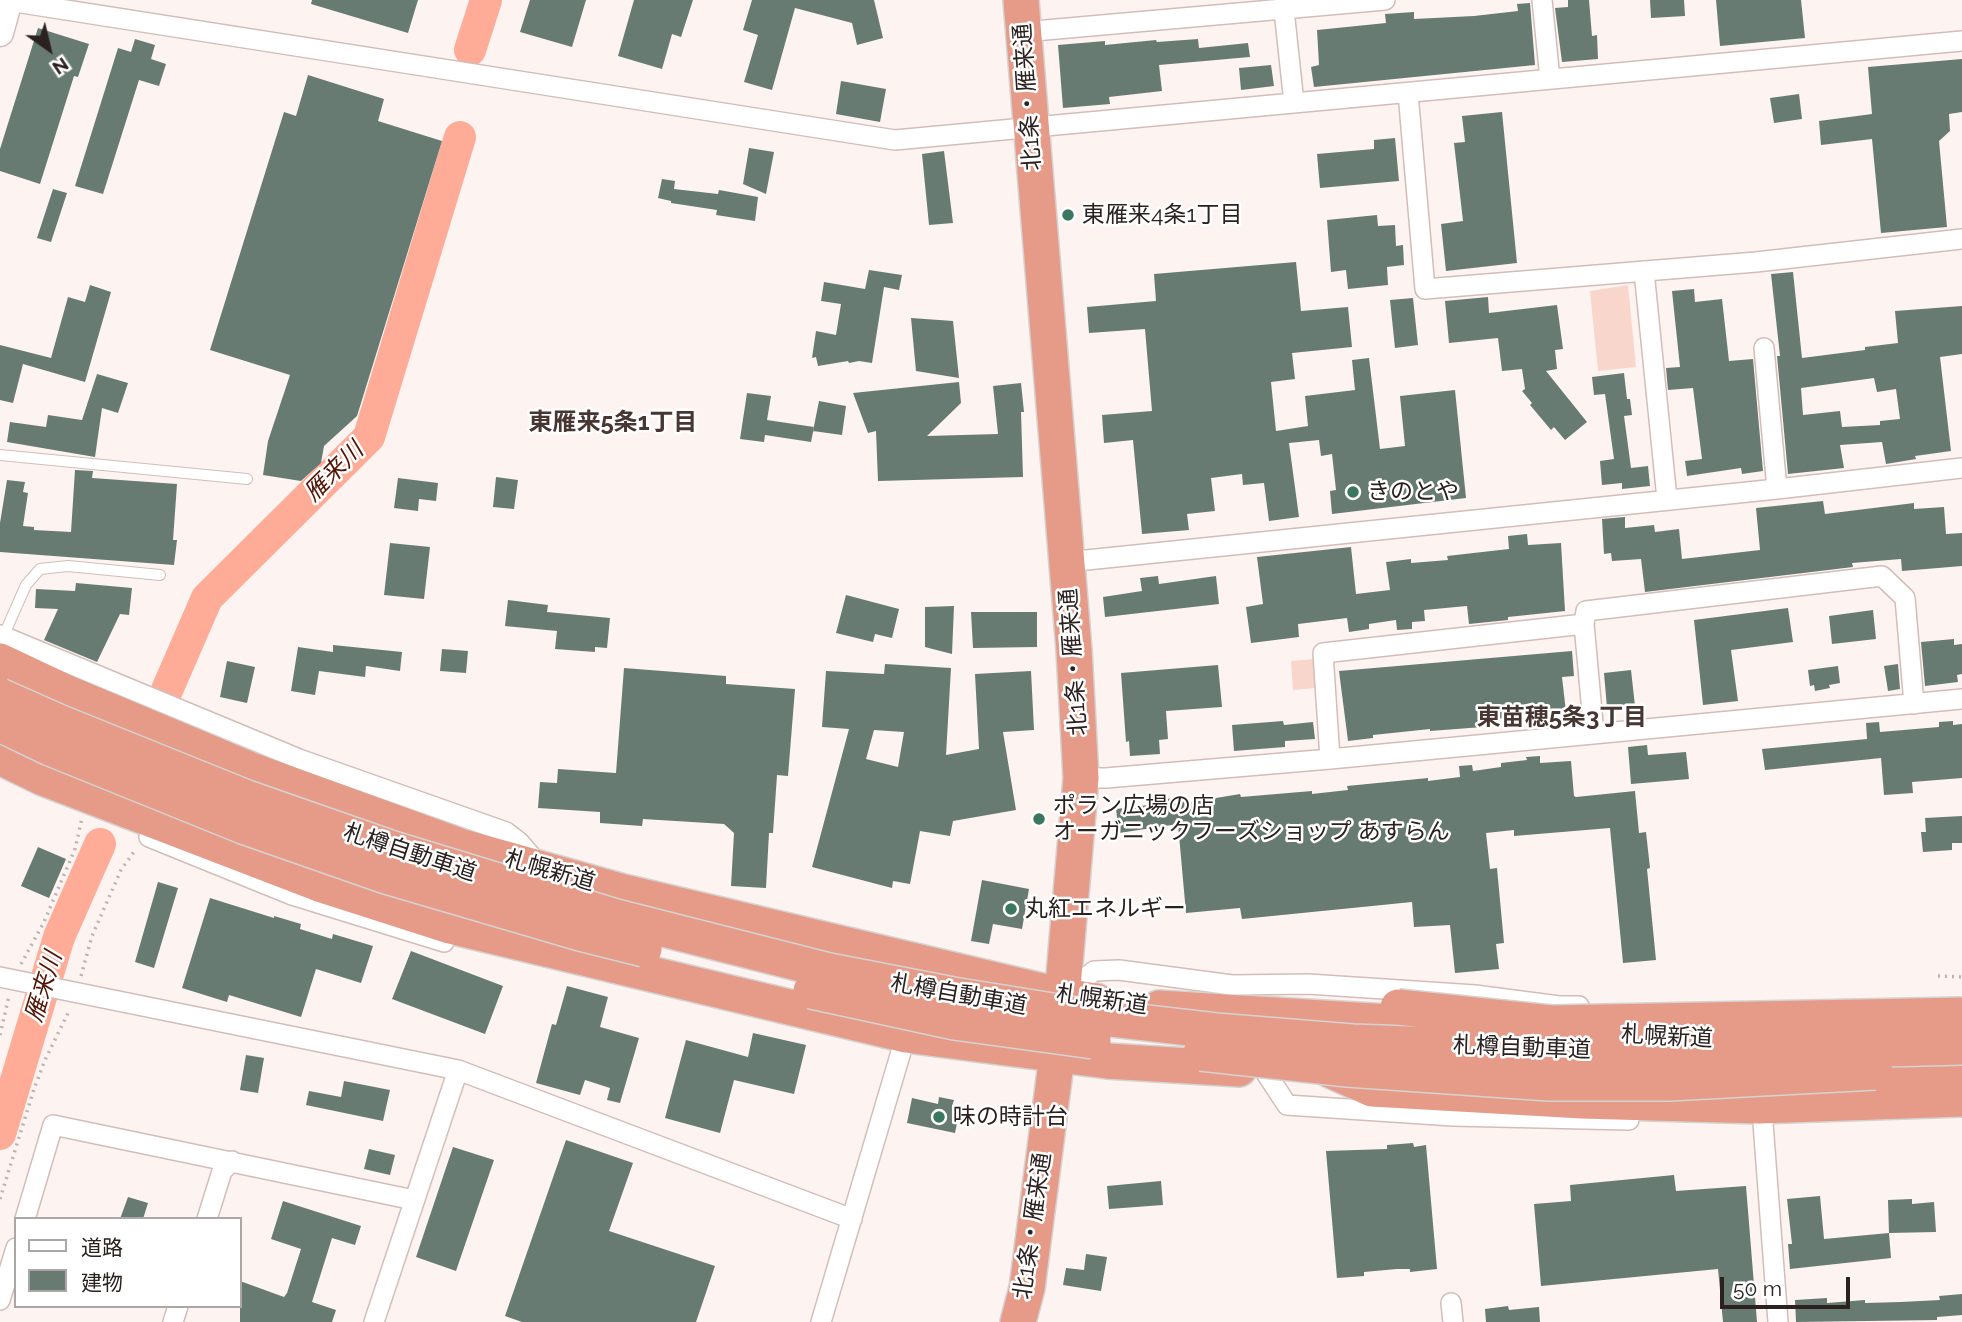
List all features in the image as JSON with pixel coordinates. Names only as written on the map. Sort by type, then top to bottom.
[{"type":"highway","name":"北1条・雁来通","points":[[1018,1322],[1027,1288],[1057,1056],[1081,778],[1067,562],[1022,16]]},
{"type":"highway","name":"札幌新道","points":[[1,644],[71,694],[251,770],[460,846],[624,892],[1063,996],[1193,1012],[1780,1043],[1962,1031]]},
{"type":"highway","name":"札樽自動車道","points":[[0,695],[134,754],[247,798],[393,849],[617,918],[829,971],[953,995],[1077,1015],[1216,1031],[1352,1042],[1695,1054],[1962,1046]]},
{"type":"highway","name":"札樽自動車道","points":[[0,724],[51,748],[243,826],[386,876],[580,933],[828,995],[954,1022],[1086,1041],[1348,1069],[1549,1083],[1669,1083],[1962,1068]]},
{"type":"highway","name":"札幌新道","points":[[0,757],[43,778],[319,884],[450,926],[906,1035],[1057,1056],[1165,1066],[1264,1070],[1426,1067],[1516,1070],[1962,1068]]},
{"type":"highway","points":[[1193,1012],[1279,998],[1550,1023],[1962,1015]]},
{"type":"highway","points":[[1330,1070],[1372,1089],[1460,1095],[1759,1106],[1962,1099]]},
{"type":"street","points":[[1022,16],[1284,10],[1385,0]]},
{"type":"street","points":[[1542,0],[1550,79]]},
{"type":"street","points":[[0,33],[9,1],[895,140],[1962,41]]},
{"type":"street","points":[[1284,10],[1294,103]]},
{"type":"street","points":[[1408,93],[1425,289],[1756,262],[1962,239]]},
{"type":"street","points":[[1644,271],[1667,499]]},
{"type":"street","points":[[1764,348],[1777,489]]},
{"type":"street","points":[[1067,562],[1962,468]]},
{"type":"street","points":[[1594,734],[1584,624],[1586,611],[1882,576],[1905,598],[1914,704]]},
{"type":"street","points":[[1330,759],[1323,653],[1584,624]]},
{"type":"street","points":[[1,644],[299,759],[506,832],[519,842],[542,869]]},
{"type":"street","points":[[1081,778],[1330,759],[1962,699]]},
{"type":"street","points":[[0,774],[292,895],[443,942],[512,941]]},
{"type":"street","points":[[1063,996],[1094,971],[1119,970],[1232,985],[1308,984],[1475,995],[1559,1006],[1804,1002],[1827,1006],[1878,1037]]},
{"type":"street","points":[[0,977],[458,1070],[852,1219]]},
{"type":"street","points":[[821,1322],[906,1035]]},
{"type":"street","points":[[373,1322],[458,1070]]},
{"type":"street","points":[[1264,1070],[1287,1105],[1453,1116],[1763,1123],[1962,1116]]},
{"type":"street","points":[[1763,1123],[1778,1322]]},
{"type":"street","points":[[26,1217],[53,1125],[414,1200]]},
{"type":"street","points":[[208,1217],[222,1171],[232,1161]]},
{"type":"street","points":[[0,1300],[14,1254]]},
{"type":"lane","points":[[0,455],[247,479]]},
{"type":"lane","points":[[1,644],[26,584],[40,569],[68,566],[160,575]]},
{"type":"path","points":[[0,1035],[17,981],[75,849],[85,811]]},
{"type":"path","points":[[0,1199],[34,1088],[74,992],[92,936],[121,870],[146,836]]},
{"type":"path","points":[[1938,976],[1962,976]]},
{"type":"shaded area","points":[[1628,285],[1636,367],[1598,371],[1590,291]]},
{"type":"shaded area","points":[[1313,659],[1316,688],[1293,690],[1291,661]]},
{"type":"building","points":[[312,0],[418,0],[408,33],[311,4]]},
{"type":"building","points":[[530,0],[586,0],[572,47],[520,32]]},
{"type":"building","points":[[634,0],[693,0],[681,37],[672,34],[662,69],[618,56]]},
{"type":"building","points":[[752,0],[874,0],[883,38],[857,45],[852,23],[795,8],[772,90],[744,82],[758,35],[743,30]]},
{"type":"building","points":[[1568,0],[1589,0],[1592,36],[1597,35],[1598,59],[1562,62],[1555,8],[1568,7]]},
{"type":"building","points":[[1650,0],[1684,0],[1685,16],[1651,18]]},
{"type":"building","points":[[1716,0],[1801,0],[1805,38],[1720,46]]},
{"type":"building","points":[[1530,3],[1535,65],[1314,87],[1311,67],[1319,65],[1317,30],[1386,23],[1385,14],[1414,12],[1414,19],[1474,16],[1518,11],[1517,4]]},
{"type":"building","points":[[38,28],[89,44],[78,77],[74,76],[40,184],[0,171],[0,149]]},
{"type":"building","points":[[135,39],[155,45],[151,59],[166,64],[159,86],[139,80],[103,194],[75,186],[118,48],[131,52]]},
{"type":"building","points":[[1198,39],[1199,48],[1248,43],[1250,57],[1159,65],[1162,91],[1109,97],[1110,104],[1063,108],[1058,45]]},
{"type":"building","points":[[1962,59],[1962,112],[1949,114],[1950,131],[1939,141],[1947,227],[1881,233],[1872,139],[1821,145],[1819,121],[1872,114],[1868,67]]},
{"type":"building","points":[[1271,65],[1274,86],[1241,90],[1239,68]]},
{"type":"building","points":[[308,75],[384,99],[378,121],[442,141],[357,416],[324,446],[321,463],[301,481],[263,475],[268,441],[290,375],[210,350],[284,112],[296,116]]},
{"type":"building","points":[[841,81],[886,89],[880,122],[836,114]]},
{"type":"building","points":[[1799,94],[1802,119],[1774,123],[1770,98]]},
{"type":"building","points":[[1502,112],[1517,263],[1446,271],[1441,224],[1463,221],[1454,143],[1465,142],[1462,116]]},
{"type":"building","points":[[1395,138],[1399,181],[1320,188],[1317,154],[1374,149],[1374,140]]},
{"type":"building","points":[[749,148],[774,152],[766,194],[743,184]]},
{"type":"building","points":[[944,151],[953,223],[929,225],[922,154]]},
{"type":"building","points":[[662,179],[675,181],[674,189],[718,194],[719,190],[758,197],[755,221],[716,215],[717,210],[671,203],[658,198]]},
{"type":"building","points":[[53,189],[67,193],[51,242],[37,238]]},
{"type":"building","points":[[1377,215],[1378,226],[1395,225],[1396,246],[1403,245],[1404,265],[1387,267],[1388,285],[1348,289],[1346,270],[1331,272],[1327,220]]},
{"type":"building","points":[[1296,262],[1301,311],[1348,307],[1352,347],[1292,353],[1295,379],[1271,382],[1276,431],[1308,426],[1305,396],[1355,390],[1352,360],[1369,358],[1380,449],[1405,446],[1400,396],[1455,390],[1466,498],[1332,514],[1330,491],[1336,490],[1332,454],[1321,456],[1319,440],[1289,443],[1299,517],[1269,521],[1264,483],[1243,485],[1242,474],[1211,478],[1215,511],[1187,514],[1189,530],[1142,534],[1133,440],[1104,443],[1102,415],[1152,411],[1145,329],[1089,333],[1087,307],[1156,301],[1154,274]]},
{"type":"building","points":[[869,270],[902,275],[899,290],[884,287],[872,363],[848,361],[818,366],[816,357],[812,358],[816,331],[836,335],[841,304],[821,301],[824,282],[865,289]]},
{"type":"building","points":[[1793,272],[1802,358],[1898,343],[1895,311],[1962,306],[1962,354],[1940,357],[1951,451],[1915,456],[1916,459],[1886,464],[1882,442],[1840,445],[1844,468],[1788,474],[1771,274]],"holes":[[[1874,378],[1877,392],[1896,389],[1900,419],[1880,421],[1880,425],[1842,427],[1840,411],[1803,415],[1801,388]]]},
{"type":"building","points":[[90,285],[111,292],[85,382],[23,364],[13,403],[0,400],[0,345],[51,358],[68,297],[85,302]]},
{"type":"building","points":[[1694,289],[1695,302],[1722,299],[1729,361],[1753,359],[1763,471],[1742,474],[1741,468],[1687,476],[1685,461],[1702,459],[1693,388],[1668,390],[1666,368],[1680,367],[1672,291]]},
{"type":"building","points":[[1488,297],[1489,313],[1557,305],[1563,349],[1555,350],[1557,369],[1546,371],[1587,422],[1565,440],[1554,427],[1551,430],[1530,405],[1532,403],[1522,391],[1525,389],[1522,369],[1502,371],[1498,338],[1449,343],[1445,301]]},
{"type":"building","points":[[1413,298],[1418,345],[1395,348],[1390,300]]},
{"type":"building","points":[[911,318],[953,321],[959,378],[916,371]]},
{"type":"building","points":[[1624,373],[1632,415],[1624,416],[1631,468],[1648,466],[1650,486],[1622,489],[1622,483],[1602,485],[1600,461],[1614,459],[1605,394],[1594,395],[1592,377]]},
{"type":"building","points":[[97,374],[128,383],[118,413],[102,408],[95,457],[7,442],[10,422],[46,427],[48,415],[82,420]]},
{"type":"building","points":[[959,382],[961,403],[927,436],[998,434],[993,386],[1021,383],[1024,412],[1021,412],[1023,477],[878,481],[876,431],[868,433],[853,393]]},
{"type":"building","points":[[747,393],[771,396],[767,420],[814,427],[811,442],[765,435],[764,442],[740,439]]},
{"type":"building","points":[[819,401],[846,406],[842,435],[813,431]]},
{"type":"building","points":[[75,470],[93,471],[92,478],[177,484],[174,565],[0,552],[0,523],[7,480],[25,482],[23,492],[28,493],[23,526],[34,527],[34,530],[71,532]]},
{"type":"building","points":[[496,477],[518,480],[514,509],[493,507]]},
{"type":"building","points":[[398,478],[438,483],[436,501],[419,499],[418,511],[394,508]]},
{"type":"building","points":[[1823,501],[1825,514],[1914,503],[1914,509],[1944,507],[1946,534],[1962,533],[1962,566],[1902,571],[1901,559],[1852,563],[1853,567],[1645,592],[1641,559],[1612,561],[1611,553],[1604,554],[1602,519],[1625,517],[1625,528],[1654,525],[1655,532],[1679,529],[1682,559],[1760,550],[1756,508]]},
{"type":"building","points":[[1527,534],[1528,545],[1561,543],[1565,611],[1469,624],[1467,606],[1424,610],[1425,621],[1412,622],[1412,629],[1397,630],[1396,620],[1369,624],[1369,629],[1349,632],[1347,618],[1298,624],[1299,637],[1251,643],[1246,607],[1263,604],[1257,557],[1351,547],[1356,594],[1390,590],[1386,562],[1411,559],[1411,563],[1448,560],[1447,556],[1509,549],[1508,536]]},
{"type":"building","points":[[390,543],[430,547],[424,599],[384,595]]},
{"type":"building","points":[[1158,576],[1159,584],[1216,576],[1219,604],[1105,617],[1103,597],[1142,591],[1140,578]]},
{"type":"building","points":[[76,583],[132,588],[129,615],[120,614],[97,662],[44,640],[58,609],[35,608],[36,589],[75,591]]},
{"type":"building","points":[[846,595],[899,609],[892,638],[875,634],[873,642],[836,633]]},
{"type":"building","points":[[508,600],[548,605],[547,612],[610,618],[607,648],[595,647],[595,652],[555,649],[557,631],[505,626]]},
{"type":"building","points":[[954,606],[952,654],[925,647],[925,607]]},
{"type":"building","points":[[1788,608],[1793,642],[1731,650],[1738,701],[1703,705],[1694,620]]},
{"type":"building","points":[[1873,610],[1876,639],[1832,644],[1829,616]]},
{"type":"building","points":[[971,612],[1037,612],[1037,647],[973,648]]},
{"type":"building","points":[[1954,639],[1954,645],[1962,644],[1962,674],[1957,675],[1958,682],[1925,686],[1921,642]]},
{"type":"building","points":[[333,645],[402,652],[400,671],[366,666],[365,677],[319,671],[315,695],[291,691],[298,647],[333,652]]},
{"type":"building","points":[[442,649],[468,651],[466,673],[440,671]]},
{"type":"building","points":[[1572,651],[1574,676],[1562,677],[1566,712],[1495,719],[1496,726],[1430,729],[1373,735],[1373,738],[1348,741],[1339,671]]},
{"type":"building","points":[[227,661],[255,667],[247,703],[220,697]]},
{"type":"building","points":[[885,664],[951,668],[946,755],[979,749],[975,674],[1031,671],[1034,730],[1003,732],[1016,810],[953,821],[950,836],[920,831],[910,884],[893,881],[892,888],[812,867],[849,729],[822,727],[826,671],[884,674]],"holes":[[[874,730],[904,732],[898,767],[866,759]]]},
{"type":"building","points":[[1898,664],[1900,689],[1888,691],[1884,666]]},
{"type":"building","points":[[1218,665],[1222,707],[1166,711],[1168,739],[1159,740],[1160,754],[1130,756],[1129,741],[1126,742],[1121,673]]},
{"type":"building","points":[[1838,666],[1840,683],[1815,691],[1814,685],[1810,686],[1808,670]]},
{"type":"building","points":[[624,668],[726,676],[726,684],[795,689],[788,776],[777,775],[773,833],[769,833],[766,888],[731,886],[734,833],[724,824],[643,819],[642,826],[600,823],[600,812],[538,808],[540,782],[557,783],[558,769],[616,773]]},
{"type":"building","points":[[1631,670],[1635,706],[1607,708],[1604,673]]},
{"type":"building","points":[[1283,721],[1284,725],[1313,722],[1315,739],[1285,741],[1285,747],[1234,751],[1232,725]]},
{"type":"building","points":[[1953,721],[1953,725],[1962,724],[1962,778],[1912,782],[1913,793],[1884,795],[1881,758],[1765,770],[1762,749],[1867,739],[1866,723],[1879,722],[1880,732],[1939,727],[1939,722]]},
{"type":"building","points":[[1647,745],[1648,755],[1686,752],[1689,779],[1631,784],[1628,747]]},
{"type":"building","points":[[1540,756],[1540,763],[1571,761],[1576,797],[1635,791],[1639,833],[1646,832],[1656,960],[1623,963],[1610,828],[1514,836],[1514,830],[1486,833],[1490,869],[1497,868],[1504,943],[1496,944],[1499,969],[1455,973],[1450,925],[1414,927],[1412,902],[1242,919],[1240,908],[1186,913],[1178,824],[1119,833],[1116,809],[1149,805],[1148,801],[1185,797],[1186,803],[1240,794],[1241,797],[1312,791],[1312,794],[1348,790],[1347,786],[1428,778],[1428,781],[1460,777],[1459,766],[1472,765],[1473,771],[1501,767],[1501,763]]},
{"type":"building","points":[[1962,816],[1962,843],[1952,843],[1952,850],[1923,852],[1921,832],[1926,832],[1925,818]]},
{"type":"building","points":[[38,847],[66,859],[49,898],[21,886]]},
{"type":"building","points":[[982,880],[1029,889],[1022,929],[993,924],[989,944],[971,941]]},
{"type":"building","points":[[158,882],[178,888],[154,968],[135,962]]},
{"type":"building","points":[[210,898],[301,924],[300,929],[332,939],[333,934],[373,946],[361,983],[316,969],[301,1017],[229,995],[227,1002],[182,988]]},
{"type":"building","points":[[411,951],[503,986],[485,1034],[392,999]]},
{"type":"building","points":[[567,986],[608,997],[600,1027],[639,1038],[620,1103],[607,1100],[610,1088],[585,1080],[580,1095],[536,1083],[552,1024],[556,1025]]},
{"type":"building","points":[[753,1033],[806,1045],[794,1094],[734,1080],[720,1133],[665,1118],[686,1040],[748,1057]]},
{"type":"building","points":[[246,1055],[264,1058],[258,1093],[240,1090]]},
{"type":"building","points":[[344,1081],[390,1090],[383,1121],[306,1105],[309,1091],[341,1097]]},
{"type":"building","points":[[939,1097],[954,1100],[952,1106],[960,1108],[955,1133],[907,1123],[912,1098],[938,1104]]},
{"type":"building","points":[[566,1140],[633,1163],[609,1231],[715,1266],[696,1322],[522,1322],[505,1316]]},
{"type":"building","points":[[1413,1143],[1414,1147],[1426,1145],[1437,1269],[1410,1272],[1410,1269],[1397,1269],[1337,1278],[1326,1151],[1387,1149],[1387,1145]]},
{"type":"building","points":[[453,1147],[494,1160],[456,1271],[416,1257]]},
{"type":"building","points":[[369,1149],[395,1155],[390,1175],[364,1169]]},
{"type":"building","points":[[1674,1175],[1676,1191],[1746,1186],[1757,1322],[1723,1322],[1718,1269],[1541,1286],[1534,1204],[1571,1201],[1570,1185]]},
{"type":"building","points":[[1161,1181],[1163,1205],[1109,1209],[1107,1186]]},
{"type":"building","points":[[1820,1196],[1824,1239],[1889,1233],[1891,1258],[1790,1269],[1788,1244],[1792,1244],[1787,1199]]},
{"type":"building","points":[[128,1197],[148,1203],[144,1217],[121,1217]]},
{"type":"building","points":[[1912,1199],[1912,1204],[1934,1202],[1936,1232],[1889,1233],[1888,1200]]},
{"type":"building","points":[[283,1201],[361,1226],[355,1245],[332,1238],[312,1302],[336,1310],[332,1322],[240,1322],[242,1282],[284,1297],[287,1293],[301,1249],[271,1239]]},
{"type":"building","points":[[1086,1254],[1107,1257],[1101,1291],[1063,1285],[1066,1268],[1084,1270]]},
{"type":"building","points":[[1962,1294],[1962,1315],[1937,1317],[1937,1320],[1796,1322],[1795,1300],[1827,1298],[1827,1303],[1865,1300],[1865,1303],[1901,1302],[1940,1300],[1939,1296]]},
{"type":"building","points":[[1508,1306],[1509,1310],[1539,1307],[1540,1322],[1486,1322],[1485,1309]]},
{"type":"waterway","name":"雁来川","points":[[470,50],[486,0]]},
{"type":"waterway","name":"雁来川","points":[[167,690],[207,598],[369,437],[460,137]]},
{"type":"waterway","name":"雁来川","points":[[0,1134],[59,937],[100,844]]},
{"type":"place","name":"東雁来4条1丁目","points":[[1068,215]]},
{"type":"place","name":"きのとや","points":[[1353,492]]},
{"type":"place","name":"ポラン広場の店 オーガニックフーズショップ あすらん","points":[[1039,819]]},
{"type":"place","name":"丸紅エネルギー","points":[[1011,909]]},
{"type":"place","name":"味の時計台","points":[[939,1117]]},
{"type":"district","name":"東雁来5条1丁目","points":[[613,423]]},
{"type":"district","name":"東苗穂5条3丁目","points":[[1562,718]]}]
